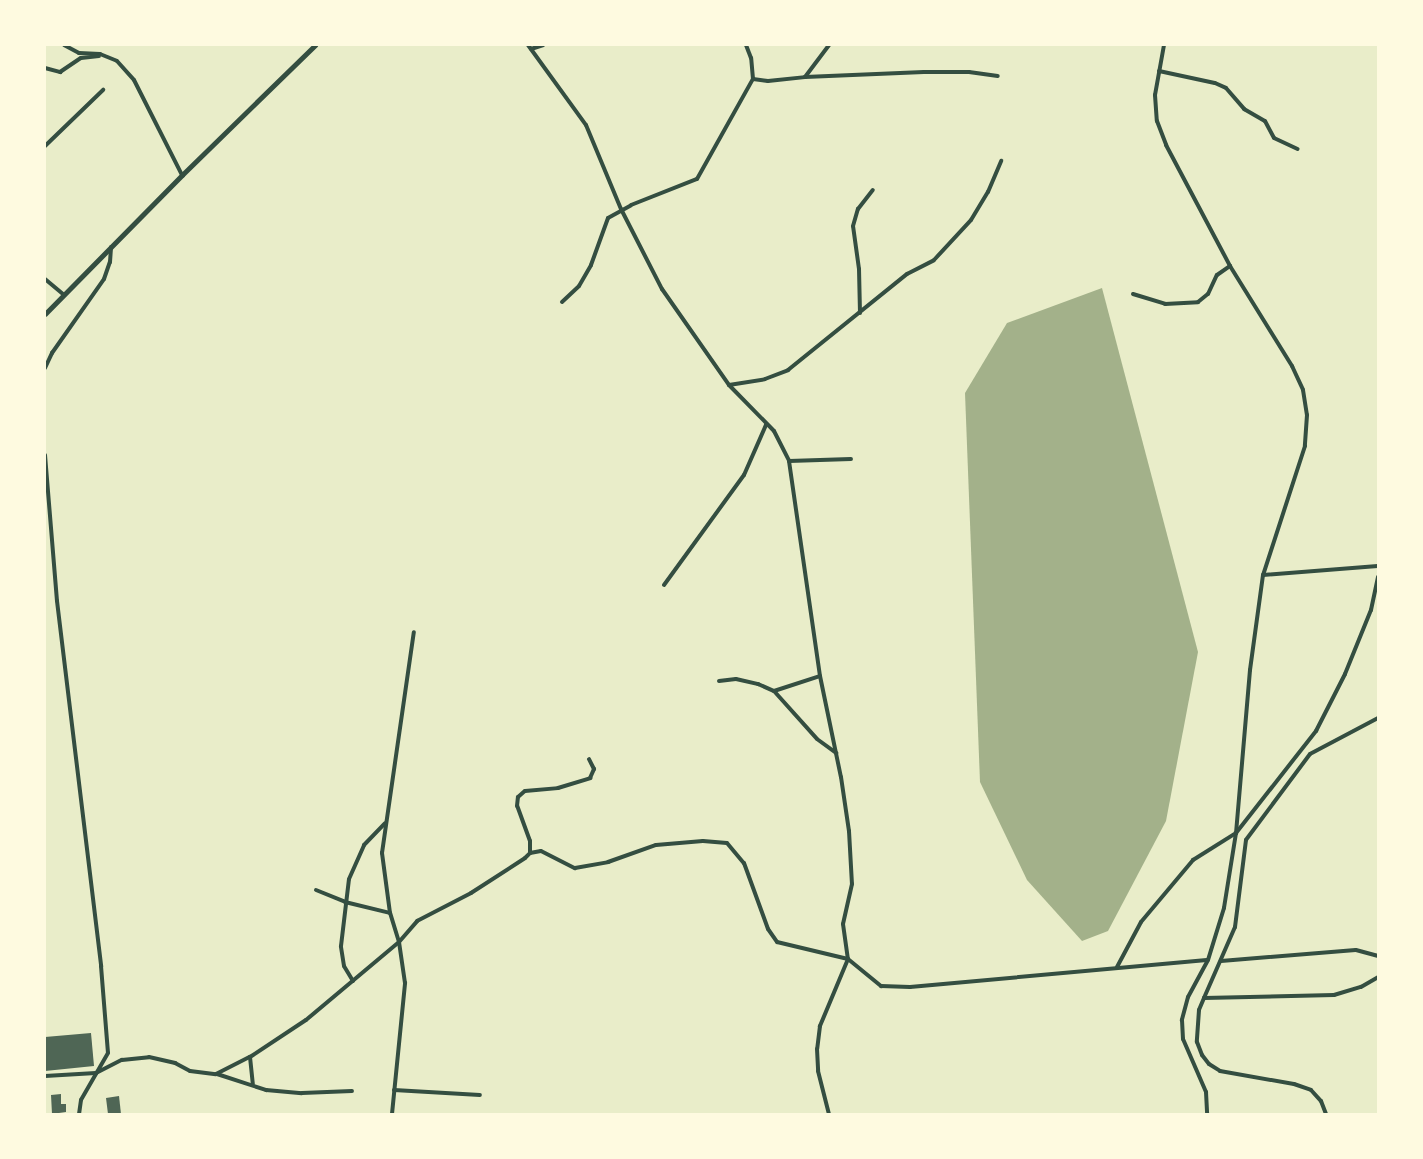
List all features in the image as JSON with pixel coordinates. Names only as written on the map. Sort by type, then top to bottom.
[{"type":"street","points":[[64,45],[79,53],[103,56],[117,61],[134,80],[182,175]]},
{"type":"street","points":[[45,314],[315,45]]},
{"type":"street","points":[[543,45],[529,47],[586,125],[621,209],[662,289],[729,385],[774,431],[789,461],[820,676],[849,831],[852,884],[843,924],[848,960],[820,1026],[817,1049],[818,1071],[829,1114]]},
{"type":"street","points":[[562,302],[579,286],[591,265],[608,218],[621,209],[697,179],[753,79],[751,58],[746,45]]},
{"type":"street","points":[[805,77],[829,45]]},
{"type":"street","points":[[1164,45],[1155,95],[1157,121],[1166,145],[1230,266],[1292,366],[1303,390],[1307,415],[1305,446],[1263,575],[1250,670],[1236,833],[1224,908],[1208,960],[1188,997],[1182,1020],[1183,1039],[1206,1092],[1207,1114]]},
{"type":"street","points":[[45,68],[60,72],[81,58],[103,56]]},
{"type":"street","points":[[1159,71],[1215,82],[1226,88],[1244,109],[1265,121],[1274,138],[1299,149]]},
{"type":"street","points":[[753,79],[768,81],[805,77],[924,72],[969,72],[998,76]]},
{"type":"street","points":[[45,147],[104,90]]},
{"type":"street","points":[[729,385],[765,379],[788,370],[908,274],[934,260],[954,241],[988,192],[1001,160]]},
{"type":"street","points":[[860,314],[859,269],[853,226],[858,209],[873,190]]},
{"type":"street","points":[[45,368],[52,353],[104,279],[110,262],[111,246]]},
{"type":"street","points":[[1133,294],[1165,304],[1198,302],[1208,294],[1217,275],[1230,266]]},
{"type":"street","points":[[45,279],[63,294]]},
{"type":"street","points":[[664,585],[744,475],[766,425]]},
{"type":"street","points":[[45,455],[51,531],[101,966],[108,1053],[81,1100],[79,1114]]},
{"type":"street","points":[[789,461],[851,459]]},
{"type":"street","points":[[45,531],[51,531]]},
{"type":"street","points":[[1263,575],[1378,566]]},
{"type":"street","points":[[1117,967],[1141,922],[1193,860],[1236,833],[1316,731],[1354,654],[1371,610],[1378,577]]},
{"type":"street","points":[[392,1114],[405,983],[399,942],[390,913],[382,853],[401,702],[414,633]]},
{"type":"street","points":[[774,691],[820,676]]},
{"type":"street","points":[[719,681],[736,679],[758,684],[774,691],[817,739],[836,753]]},
{"type":"street","points":[[1326,1114],[1321,1101],[1311,1090],[1294,1084],[1220,1071],[1209,1064],[1202,1055],[1197,1042],[1199,1010],[1235,927],[1246,840],[1310,754],[1378,718]]},
{"type":"street","points":[[530,853],[530,841],[518,806],[518,797],[525,791],[558,788],[590,778],[594,770],[589,759]]},
{"type":"street","points":[[353,981],[344,966],[341,946],[345,902],[353,866],[364,845],[385,824]]},
{"type":"street","points":[[216,1074],[250,1057],[306,1020],[399,942],[417,921],[471,893],[530,853],[541,851],[575,868],[608,862],[656,845],[703,841],[728,843],[744,863],[768,929],[777,942],[848,960],[881,986],[910,987],[1208,960]]},
{"type":"street","points":[[316,890],[345,902],[390,913]]},
{"type":"street","points":[[1221,961],[1356,950],[1378,956]]},
{"type":"street","points":[[1204,998],[1334,995],[1361,987],[1378,977]]},
{"type":"street","points":[[45,1076],[96,1073],[118,1061],[149,1057],[175,1063],[190,1071],[216,1074],[254,1084],[266,1090],[302,1093],[352,1091]]},
{"type":"street","points":[[250,1057],[254,1084]]},
{"type":"street","points":[[394,1090],[480,1095]]},
{"type":"shaded area","points":[[1102,288],[1198,652],[1166,821],[1108,931],[1082,941],[1027,880],[980,782],[965,393],[1007,323]]},
{"type":"building","points":[[91,1033],[94,1066],[45,1071],[45,1037]]},
{"type":"building","points":[[61,1094],[61,1104],[66,1104],[66,1112],[52,1114],[51,1095]]},
{"type":"building","points":[[119,1096],[121,1114],[108,1114],[106,1098]]}]
